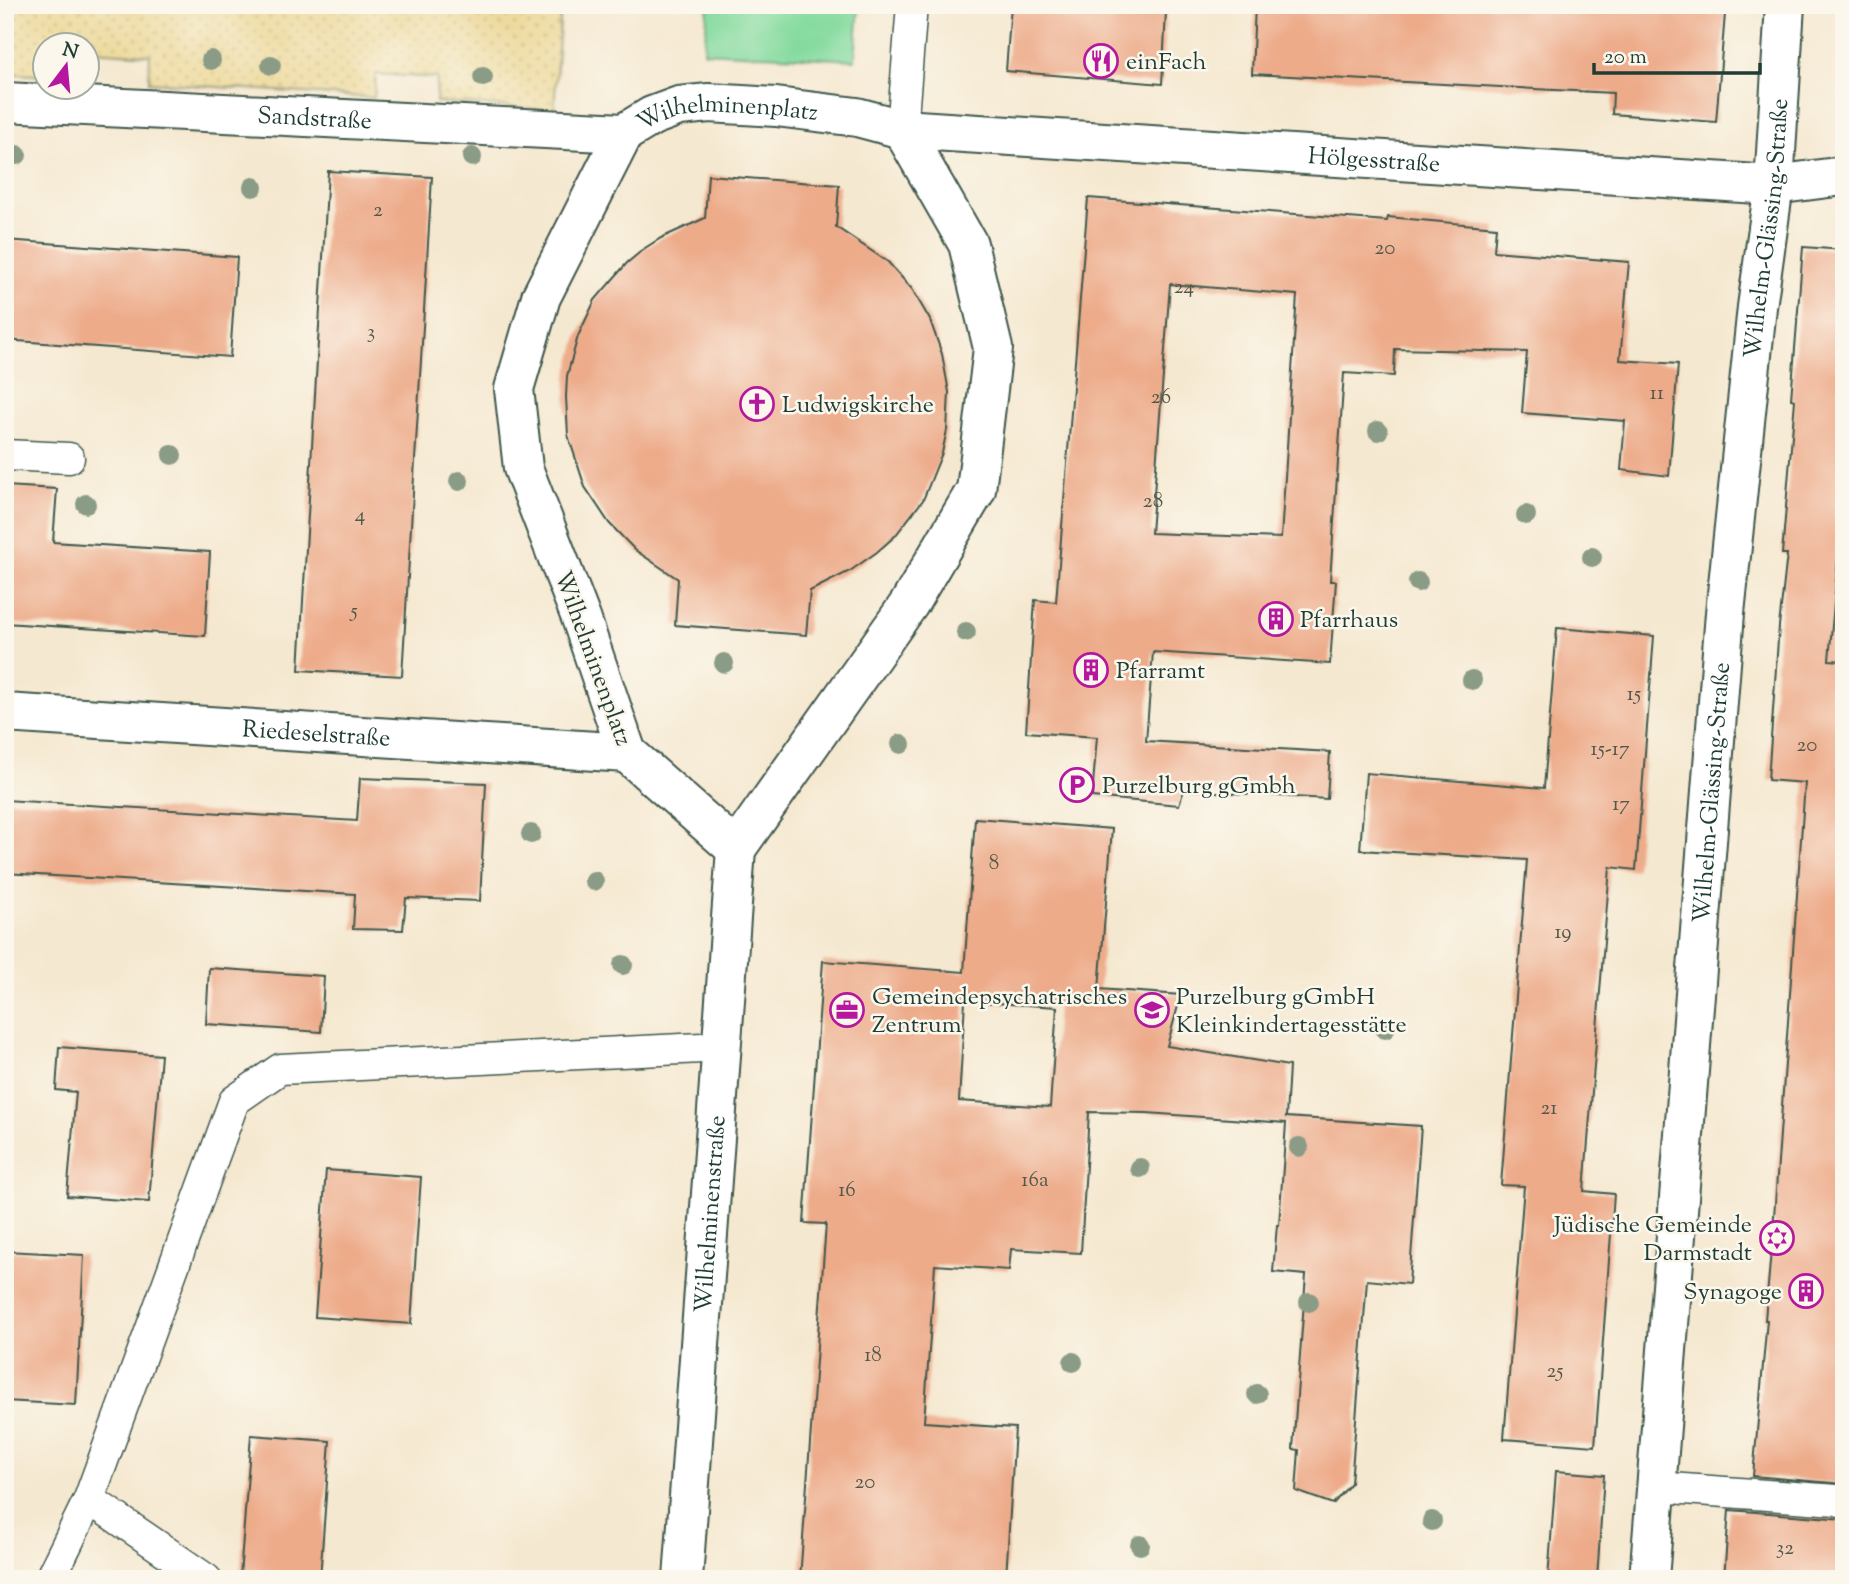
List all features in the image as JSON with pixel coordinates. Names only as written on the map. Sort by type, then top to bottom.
[{"type":"street","name":"Wilhelm-Glässing-Straße","points":[[1648,1579],[1725,613],[1757,307],[1774,185],[1785,5]]},
{"type":"street","name":"Sandstraße","points":[[5,102],[624,133]]},
{"type":"street","name":"Wilhelminenplatz","points":[[736,849],[627,753],[582,618],[523,468],[514,389],[541,298],[624,133],[652,116],[680,106],[709,103],[776,107],[857,117],[902,129]]},
{"type":"street","name":"Hölgesstraße","points":[[902,129],[1774,185],[1844,176]]},
{"type":"street","points":[[736,849],[909,604],[976,490],[993,348],[968,244],[902,129]]},
{"type":"street","name":"Riedeselstraße","points":[[5,713],[627,753]]},
{"type":"street","name":"Wilhelminenstraße","points":[[683,1579],[736,849]]},
{"type":"lane","points":[[902,129],[912,5]]},
{"type":"lane","points":[[5,455],[69,458]]},
{"type":"lane","points":[[50,1579],[89,1499],[234,1101],[280,1069],[722,1047]]},
{"type":"lane","points":[[1656,1488],[1844,1502]]},
{"type":"lane","points":[[89,1499],[206,1579]]},
{"type":"green space","points":[[708,5],[859,5],[855,60],[704,52]]},
{"type":"sand","points":[[5,5],[561,5],[554,110],[436,102],[437,78],[376,74],[374,98],[149,82],[150,55],[102,52],[102,32],[32,32],[32,75],[5,73]]},
{"type":"building","points":[[1011,5],[1098,5],[1166,12],[1162,84],[1006,71]]},
{"type":"building","points":[[1255,5],[1628,5],[1725,14],[1716,122],[1612,114],[1613,93],[1252,74]]},
{"type":"building","points":[[328,171],[432,177],[402,676],[299,670]]},
{"type":"building","name":"Ludwigskirche","points":[[708,175],[839,185],[836,227],[888,262],[912,289],[930,320],[942,354],[949,392],[947,430],[942,453],[923,500],[895,536],[877,552],[850,571],[810,591],[806,635],[675,625],[678,579],[635,550],[609,523],[585,487],[568,435],[567,376],[578,336],[595,300],[627,263],[645,248],[705,218]]},
{"type":"building","points":[[1088,198],[1387,221],[1388,217],[1496,227],[1494,251],[1629,262],[1620,360],[1678,364],[1669,476],[1621,470],[1625,421],[1522,413],[1527,352],[1395,349],[1394,376],[1344,373],[1330,581],[1336,581],[1330,664],[1153,652],[1146,741],[1330,752],[1327,799],[1184,790],[1179,805],[1092,797],[1097,737],[1026,732],[1035,600],[1056,602]],"holes":[[[1170,284],[1297,295],[1281,538],[1151,533]]]},
{"type":"building","points":[[5,240],[237,257],[230,357],[5,340]]},
{"type":"building","points":[[1803,247],[1844,250],[1844,559],[1838,558],[1829,660],[1844,661],[1844,1484],[1753,1476],[1767,1320],[1805,783],[1768,780],[1787,554],[1782,554],[1795,400],[1791,399]]},
{"type":"building","points":[[5,486],[57,489],[53,542],[210,552],[205,636],[5,623]]},
{"type":"building","points":[[1557,628],[1654,636],[1636,870],[1610,867],[1584,1191],[1614,1194],[1595,1446],[1504,1439],[1524,1186],[1501,1185],[1527,860],[1360,850],[1366,773],[1544,788]]},
{"type":"building","points":[[360,778],[486,783],[480,901],[406,898],[403,930],[353,929],[355,894],[5,873],[5,800],[357,821]]},
{"type":"building","points":[[975,818],[1112,829],[1099,989],[1181,995],[1167,1046],[1289,1066],[1286,1117],[1421,1126],[1409,1284],[1367,1280],[1351,1483],[1333,1504],[1296,1491],[1299,1450],[1293,1449],[1306,1275],[1273,1272],[1286,1123],[1147,1113],[1089,1112],[1081,1253],[1011,1249],[1009,1270],[935,1265],[924,1422],[1015,1428],[1006,1579],[800,1579],[826,1224],[804,1223],[823,961],[964,972]],"holes":[[[965,1001],[1057,1007],[1050,1107],[959,1101]]]},
{"type":"building","points":[[209,968],[324,976],[321,1032],[206,1024]]},
{"type":"building","points":[[59,1047],[161,1055],[149,1202],[67,1196],[76,1092],[56,1090]]},
{"type":"building","points":[[326,1170],[421,1177],[411,1324],[315,1317]]},
{"type":"building","points":[[5,1251],[84,1255],[76,1405],[5,1401]]},
{"type":"building","points":[[251,1435],[330,1441],[320,1579],[240,1576]]},
{"type":"building","points":[[1556,1471],[1604,1475],[1597,1579],[1548,1579]]},
{"type":"building","points":[[1729,1510],[1844,1519],[1844,1579],[1724,1579]]},
{"type":"place","name":"einFach","points":[[1101,61]]},
{"type":"place","name":"Ludwigskirche","points":[[757,404]]},
{"type":"place","name":"Pfarrhaus","points":[[1276,619]]},
{"type":"place","name":"Pfarramt","points":[[1091,670]]},
{"type":"place","name":"Purzelburg gGmbh","points":[[1077,785]]},
{"type":"place","name":"Gemeindepsychatrisches Zentrum","points":[[847,1010]]},
{"type":"place","name":"Purzelburg gGmbH Kleinkindertagesstätte","points":[[1152,1010]]},
{"type":"place","name":"Jüdische Gemeinde Darmstadt","points":[[1777,1238]]},
{"type":"place","name":"Synagoge","points":[[1806,1291]]}]
